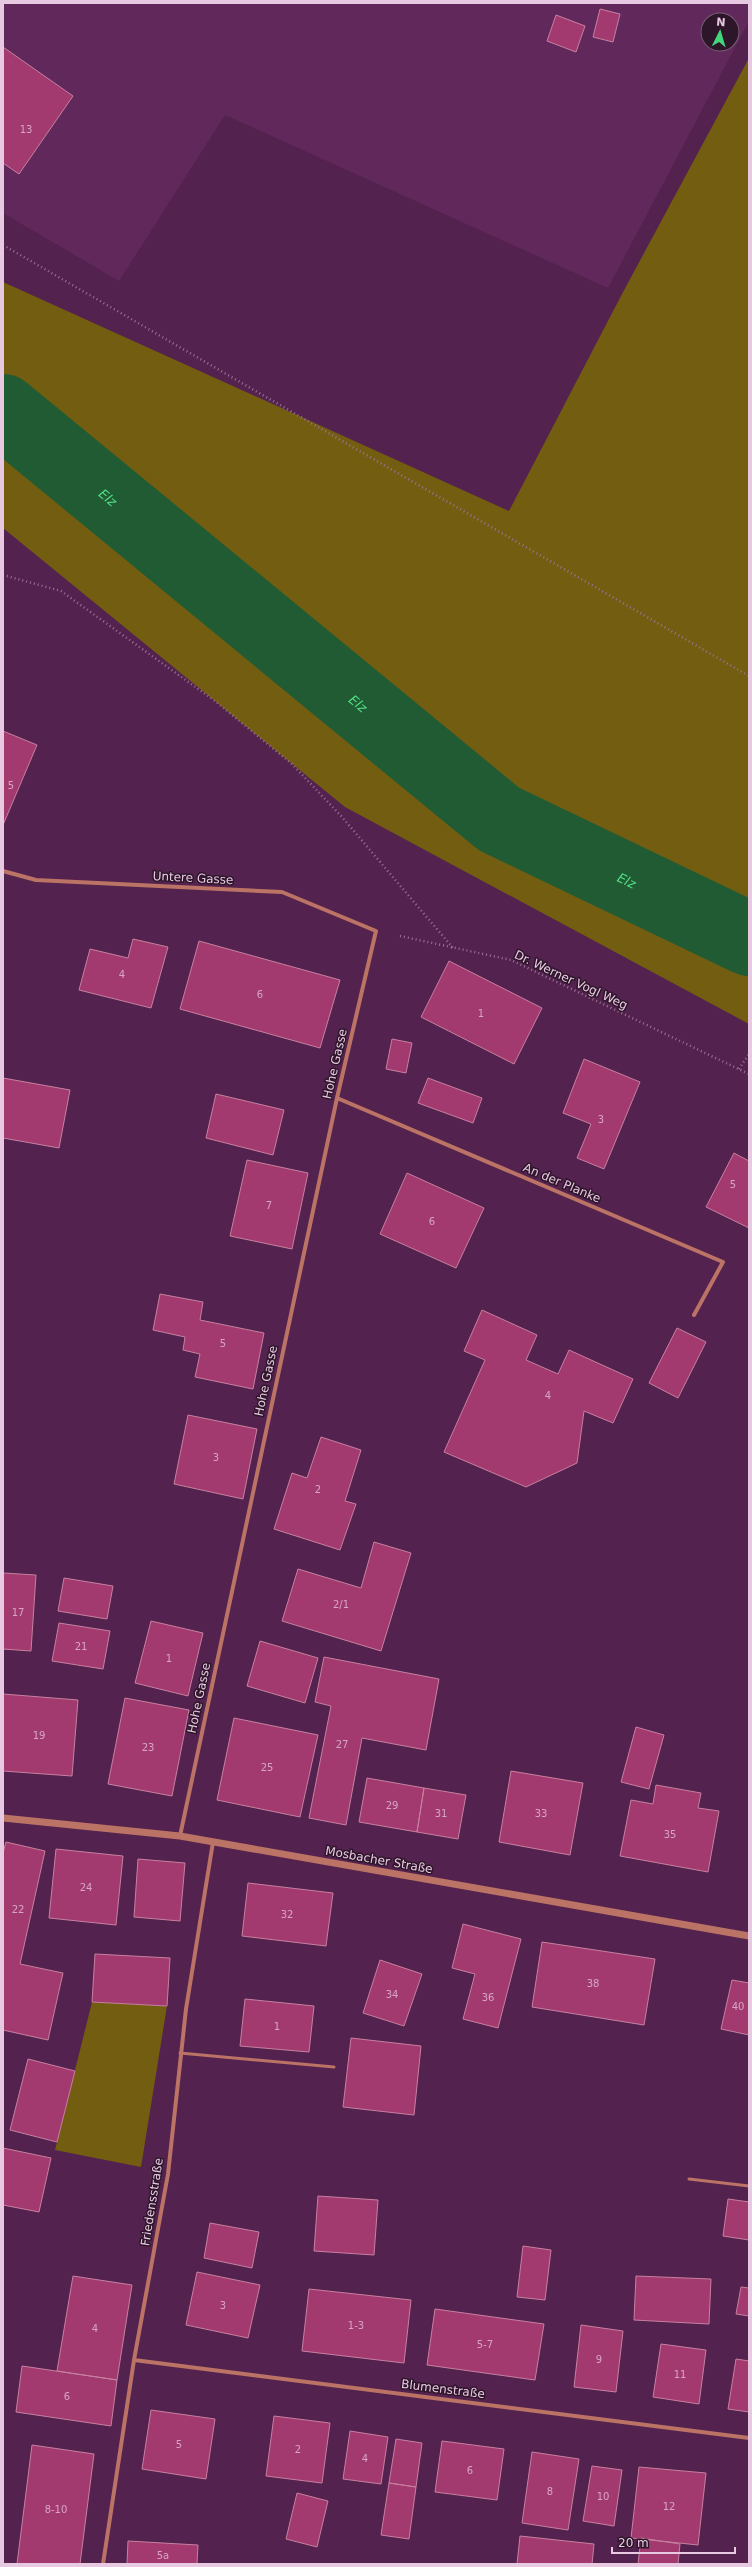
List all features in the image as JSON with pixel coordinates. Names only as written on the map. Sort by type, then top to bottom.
[{"type":"street","name":"Untere Gasse","points":[[3,871],[36,880],[282,892],[376,931]]},
{"type":"street","name":"Hohe Gasse","points":[[180,1836],[337,1098],[376,931]]},
{"type":"street","name":"An der Planke","points":[[337,1098],[723,1262],[694,1315]]},
{"type":"street","name":"Mosbacher Straße","points":[[3,1818],[180,1836],[749,1936]]},
{"type":"street","name":"Friedensstraße","points":[[103,2564],[134,2360],[168,2174],[180,2053],[213,1842]]},
{"type":"street","name":"Blumenstraße","points":[[134,2360],[749,2438]]},
{"type":"lane","points":[[180,2053],[334,2067]]},
{"type":"lane","points":[[689,2179],[749,2186]]},
{"type":"path","points":[[3,244],[749,676]]},
{"type":"path","points":[[3,575],[61,591],[215,701],[292,764],[342,817],[453,948]]},
{"type":"path","name":"Dr. Werner Vogl Weg","points":[[376,931],[511,960],[749,1074]]},
{"type":"path","points":[[739,1069],[749,1054]]},
{"type":"shaded area","points":[[3,3],[749,3],[749,21],[740,38],[740,12],[700,12],[700,52],[733,52],[608,288],[225,115],[119,281],[3,213]]},
{"type":"shaded area","points":[[749,58],[749,1024],[345,807],[3,528],[3,282],[509,511],[622,294]]},
{"type":"shaded area","points":[[92,2002],[167,2006],[141,2167],[55,2150]]},
{"type":"building","points":[[600,9],[620,14],[613,42],[593,37]]},
{"type":"building","points":[[556,15],[585,26],[576,52],[547,41]]},
{"type":"building","points":[[3,47],[73,96],[19,174],[3,163]]},
{"type":"building","points":[[3,731],[37,745],[3,825]]},
{"type":"building","points":[[133,939],[168,947],[151,1008],[79,990],[90,949],[128,958]]},
{"type":"building","points":[[199,941],[340,980],[320,1048],[180,1009]]},
{"type":"building","points":[[449,961],[542,1008],[514,1064],[421,1017]]},
{"type":"building","points":[[392,1039],[412,1043],[406,1073],[386,1069]]},
{"type":"building","points":[[584,1059],[640,1082],[604,1169],[577,1158],[591,1124],[563,1113]]},
{"type":"building","points":[[3,1078],[70,1090],[59,1148],[3,1138]]},
{"type":"building","points":[[428,1078],[482,1098],[473,1123],[418,1103]]},
{"type":"building","points":[[216,1094],[284,1110],[273,1155],[206,1138]]},
{"type":"building","points":[[734,1153],[749,1161],[749,1228],[706,1207]]},
{"type":"building","points":[[247,1160],[308,1173],[292,1249],[230,1236]]},
{"type":"building","points":[[407,1173],[484,1208],[456,1268],[380,1234]]},
{"type":"building","points":[[160,1294],[203,1302],[200,1320],[264,1333],[253,1389],[195,1377],[200,1354],[183,1350],[185,1337],[153,1330]]},
{"type":"building","points":[[482,1310],[537,1335],[526,1360],[558,1374],[569,1350],[633,1379],[613,1423],[584,1411],[577,1463],[526,1487],[444,1452],[485,1360],[464,1351]]},
{"type":"building","points":[[677,1328],[706,1342],[678,1398],[649,1383]]},
{"type":"building","points":[[188,1415],[257,1429],[243,1499],[174,1484]]},
{"type":"building","points":[[321,1437],[361,1450],[345,1501],[356,1504],[340,1550],[274,1529],[292,1473],[307,1478]]},
{"type":"building","points":[[374,1542],[411,1553],[381,1651],[282,1621],[298,1569],[361,1588]]},
{"type":"building","points":[[3,1573],[36,1575],[31,1651],[3,1649]]},
{"type":"building","points":[[64,1578],[113,1586],[107,1619],[58,1611]]},
{"type":"building","points":[[151,1621],[203,1633],[188,1696],[135,1683]]},
{"type":"building","points":[[59,1623],[110,1631],[103,1669],[52,1661]]},
{"type":"building","points":[[260,1641],[318,1658],[305,1703],[247,1686]]},
{"type":"building","points":[[324,1657],[439,1679],[426,1750],[362,1738],[346,1825],[309,1818],[331,1706],[315,1702]]},
{"type":"building","points":[[3,1694],[78,1700],[72,1776],[3,1771]]},
{"type":"building","points":[[125,1698],[189,1710],[172,1796],[108,1784]]},
{"type":"building","points":[[234,1718],[318,1735],[300,1817],[217,1800]]},
{"type":"building","points":[[636,1727],[664,1735],[649,1789],[621,1782]]},
{"type":"building","points":[[511,1771],[583,1783],[570,1855],[499,1842]]},
{"type":"building","points":[[367,1778],[424,1788],[417,1832],[359,1822]]},
{"type":"building","points":[[656,1785],[701,1793],[698,1808],[719,1811],[708,1872],[620,1856],[631,1800],[653,1804]]},
{"type":"building","points":[[424,1788],[466,1795],[458,1839],[417,1832]]},
{"type":"building","points":[[6,1842],[45,1851],[20,1964],[63,1973],[48,2040],[3,2030],[3,1853]]},
{"type":"building","points":[[56,1849],[123,1856],[116,1925],[49,1918]]},
{"type":"building","points":[[138,1859],[185,1863],[180,1921],[134,1917]]},
{"type":"building","points":[[248,1883],[333,1893],[326,1946],[242,1936]]},
{"type":"building","points":[[463,1924],[521,1939],[498,2028],[463,2019],[475,1974],[452,1968]]},
{"type":"building","points":[[542,1942],[655,1959],[644,2025],[532,2007]]},
{"type":"building","points":[[95,1954],[170,1958],[167,2006],[92,2002]]},
{"type":"building","points":[[380,1960],[422,1974],[404,2026],[363,2013]]},
{"type":"building","points":[[732,1980],[749,1983],[749,2035],[721,2029]]},
{"type":"building","points":[[245,1999],[314,2006],[309,2052],[240,2046]]},
{"type":"building","points":[[351,2038],[421,2046],[414,2115],[343,2107]]},
{"type":"building","points":[[28,2059],[75,2071],[57,2142],[10,2130]]},
{"type":"building","points":[[3,2148],[51,2158],[39,2212],[3,2205]]},
{"type":"building","points":[[318,2196],[378,2200],[374,2255],[314,2251]]},
{"type":"building","points":[[728,2199],[749,2202],[749,2240],[723,2236]]},
{"type":"building","points":[[210,2223],[259,2232],[252,2268],[204,2258]]},
{"type":"building","points":[[523,2246],[551,2250],[545,2300],[517,2297]]},
{"type":"building","points":[[197,2272],[260,2285],[248,2338],[186,2325]]},
{"type":"building","points":[[73,2276],[132,2285],[117,2380],[57,2371]]},
{"type":"building","points":[[636,2276],[711,2279],[709,2324],[634,2320]]},
{"type":"building","points":[[741,2287],[749,2288],[749,2316],[736,2314]]},
{"type":"building","points":[[309,2289],[411,2300],[404,2363],[302,2351]]},
{"type":"building","points":[[435,2309],[544,2324],[535,2380],[427,2365]]},
{"type":"building","points":[[581,2325],[623,2331],[616,2392],[574,2387]]},
{"type":"building","points":[[661,2344],[706,2350],[699,2404],[653,2397]]},
{"type":"building","points":[[736,2359],[749,2361],[749,2412],[728,2409]]},
{"type":"building","points":[[22,2366],[117,2380],[111,2426],[16,2412]]},
{"type":"building","points":[[151,2410],[215,2419],[206,2479],[142,2469]]},
{"type":"building","points":[[274,2416],[330,2423],[322,2483],[266,2476]]},
{"type":"building","points":[[350,2431],[388,2437],[381,2484],[343,2479]]},
{"type":"building","points":[[396,2439],[422,2443],[416,2487],[389,2483]]},
{"type":"building","points":[[442,2441],[504,2449],[497,2500],[435,2492]]},
{"type":"building","points":[[32,2445],[94,2454],[80,2564],[17,2564]]},
{"type":"building","points":[[532,2452],[579,2459],[568,2530],[522,2523]]},
{"type":"building","points":[[592,2466],[622,2470],[614,2526],[583,2521]]},
{"type":"building","points":[[639,2467],[706,2473],[698,2545],[631,2538]]},
{"type":"building","points":[[389,2483],[416,2487],[409,2539],[381,2535]]},
{"type":"building","points":[[297,2493],[328,2501],[317,2547],[286,2539]]},
{"type":"building","points":[[520,2536],[594,2544],[592,2564],[517,2564]]},
{"type":"building","points":[[641,2538],[680,2544],[678,2564],[638,2564]]},
{"type":"building","points":[[128,2541],[198,2545],[197,2564],[127,2564]]},
{"type":"waterway","name":"Elz","points":[[3,411],[499,819],[749,939]]}]
